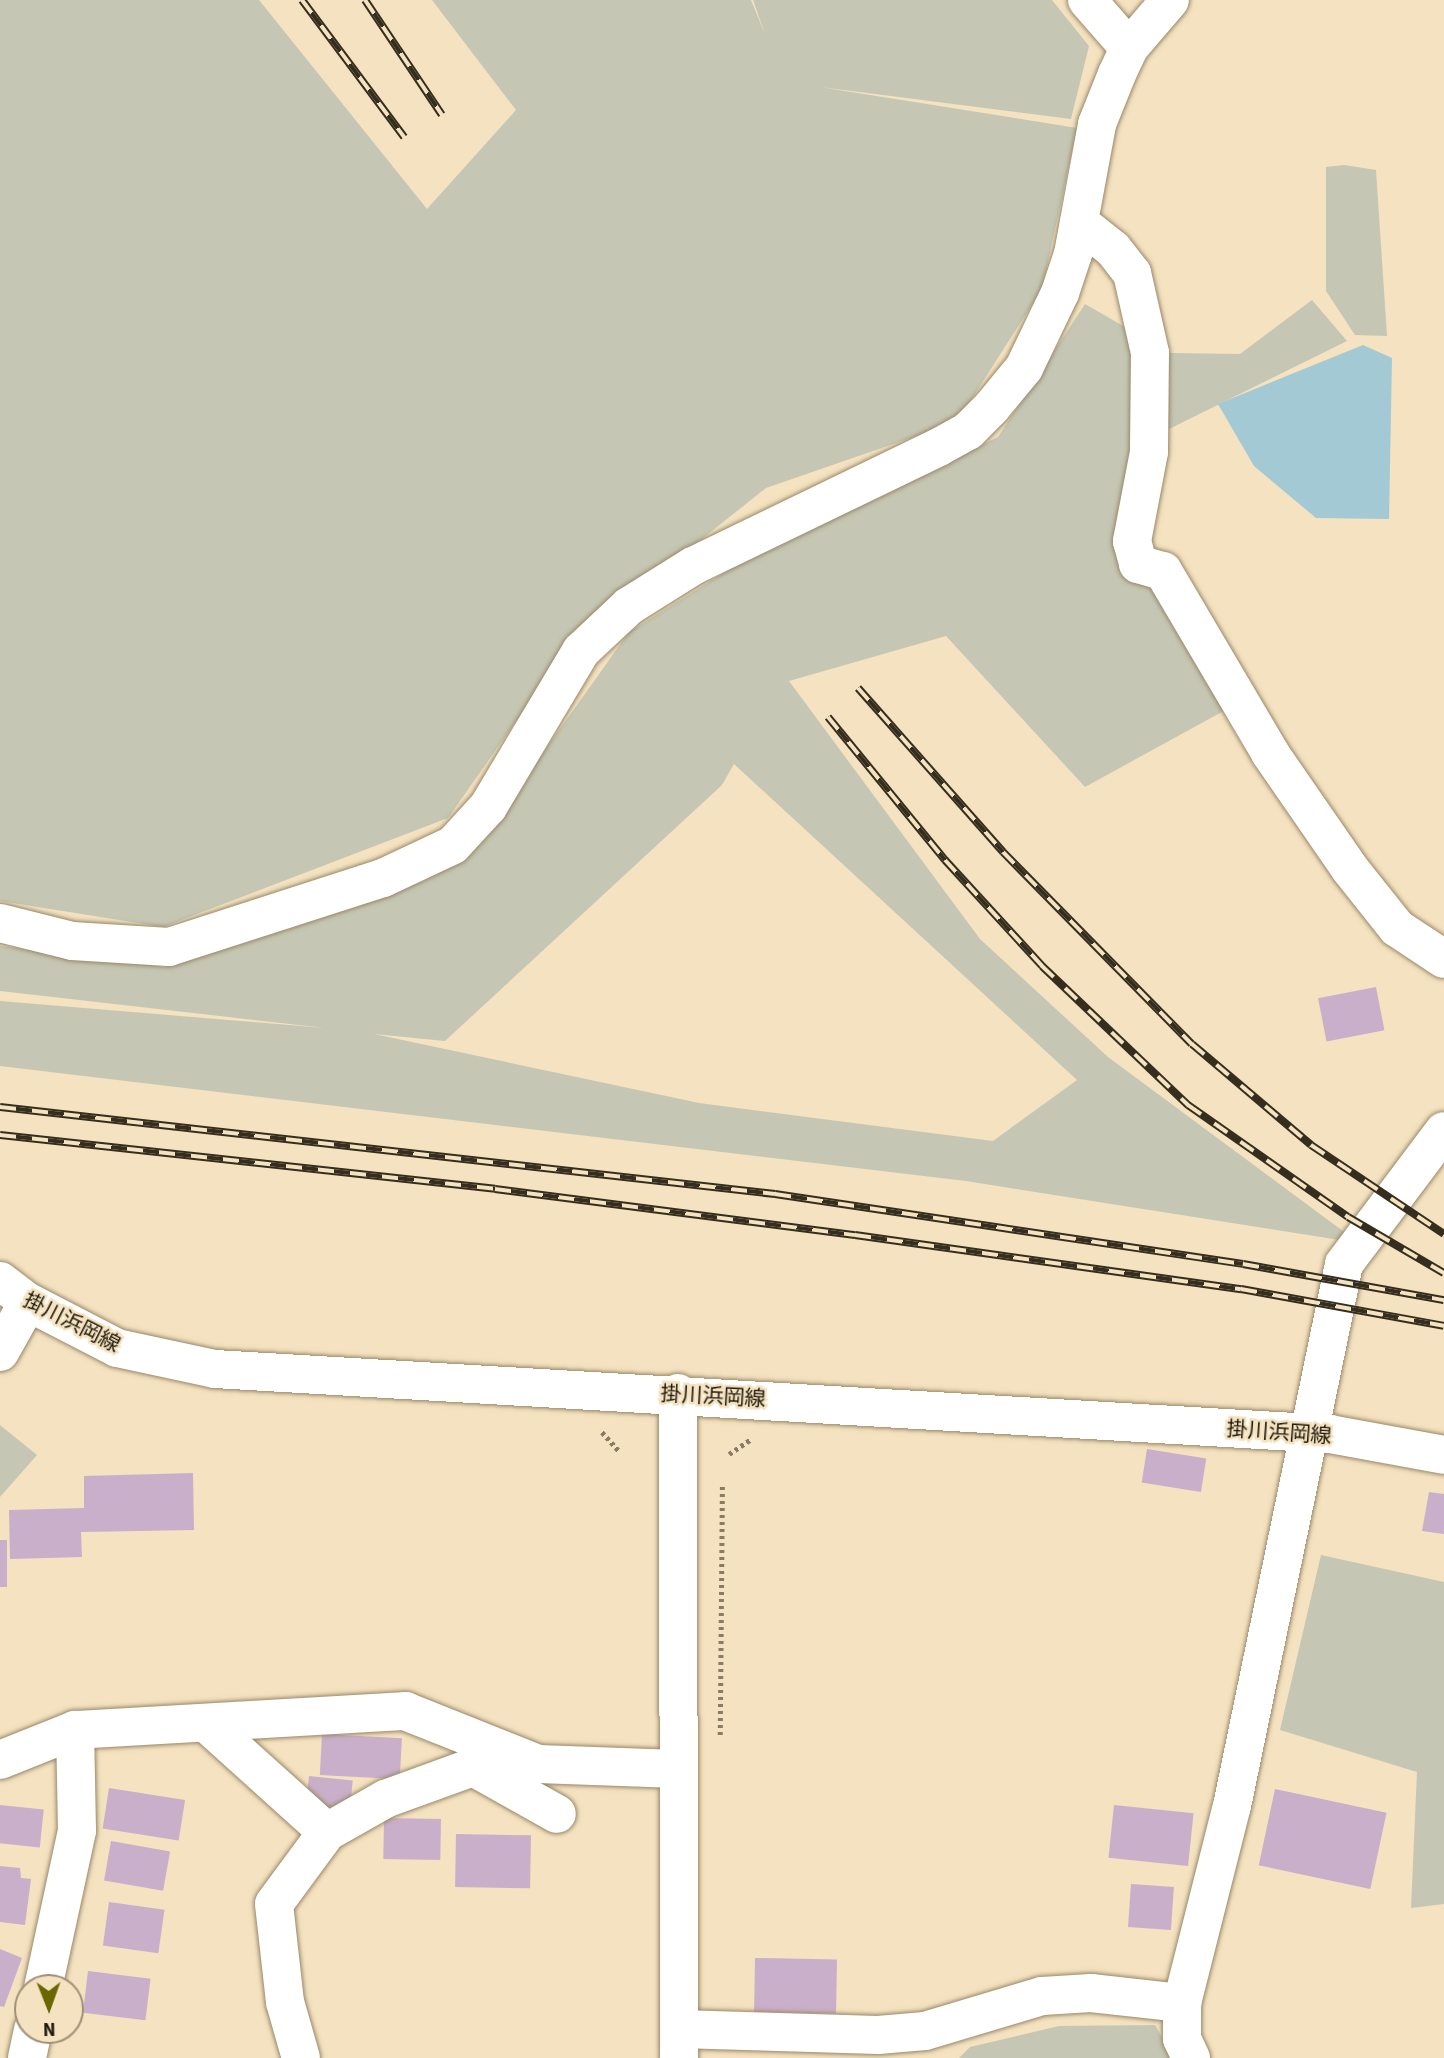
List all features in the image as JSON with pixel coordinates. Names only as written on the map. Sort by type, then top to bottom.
[{"type":"street","points":[[1087,0],[1129,48]]},
{"type":"street","points":[[0,923],[72,941],[169,947],[383,878],[453,845],[488,807],[581,651],[629,606],[692,566],[968,431],[1024,368],[1060,293],[1079,222],[1097,124],[1129,48],[1170,0]]},
{"type":"street","points":[[1079,222],[1114,248],[1132,273],[1150,353],[1149,452],[1132,541],[1138,564],[1163,571],[1270,752],[1350,869],[1397,928],[1444,959]]},
{"type":"street","points":[[1191,2058],[1182,2039],[1182,2003],[1232,1806],[1312,1433],[1344,1264],[1367,1229],[1438,1154]]},
{"type":"street","points":[[0,1352],[14,1292]]},
{"type":"street","name":"掛川浜岡線","points":[[14,1292],[117,1348],[215,1369],[1312,1433],[1444,1455]]},
{"type":"street","points":[[678,1394],[679,2044],[925,2031],[1042,1996],[1091,1993],[1182,2003]]},
{"type":"street","points":[[0,1760],[75,1730],[405,1711],[538,1764],[677,1769]]},
{"type":"street","points":[[206,1723],[327,1832]]},
{"type":"street","points":[[410,1791],[445,1727]]},
{"type":"street","points":[[46,1974],[77,1831],[75,1730]]},
{"type":"street","points":[[301,2058],[285,2002],[274,1903],[327,1832],[385,1799],[473,1767],[557,1814]]},
{"type":"green space","points":[[0,0],[259,0],[427,209],[516,110],[432,0],[751,0],[765,34],[753,0],[1052,0],[1089,46],[1071,119],[820,87],[1077,128],[1042,289],[957,422],[766,488],[571,643],[448,818],[163,927],[0,901]]},
{"type":"green space","points":[[1344,165],[1376,170],[1387,336],[1355,335],[1326,291],[1326,167]]},
{"type":"green space","points":[[1312,300],[1347,341],[1149,439],[1138,564],[1240,702],[1085,787],[946,636],[789,681],[980,939],[1108,1057],[1359,1243],[966,1181],[0,1066],[0,1001],[325,1028],[0,991],[0,946],[164,967],[424,881],[478,844],[629,632],[759,551],[998,437],[1085,304],[1170,353],[1240,354]],"holes":[[[734,764],[1077,1080],[993,1141],[699,1103],[374,1034],[445,1041],[722,785]]]},
{"type":"green space","points":[[0,1425],[37,1455],[0,1497]]},
{"type":"green space","points":[[1321,1555],[1444,1582],[1444,1904],[1411,1908],[1417,1772],[1280,1730]]},
{"type":"green space","points":[[1155,2025],[1174,2058],[959,2058],[970,2047],[1059,2026]]},
{"type":"water","points":[[1363,345],[1392,358],[1389,519],[1316,518],[1254,466],[1218,404]]},
{"type":"building","points":[[1376,987],[1384,1030],[1326,1041],[1318,998]]},
{"type":"building","points":[[1147,1449],[1206,1458],[1201,1492],[1142,1483]]},
{"type":"building","points":[[193,1473],[194,1530],[81,1532],[82,1557],[10,1559],[9,1510],[84,1508],[84,1476]]},
{"type":"building","points":[[1429,1492],[1444,1494],[1444,1534],[1422,1531]]},
{"type":"building","points":[[0,1540],[7,1540],[7,1587],[0,1587]]},
{"type":"building","points":[[322,1734],[402,1738],[400,1779],[320,1775]]},
{"type":"building","points":[[309,1776],[353,1781],[350,1810],[306,1806]]},
{"type":"building","points":[[109,1788],[185,1800],[179,1841],[103,1828]]},
{"type":"building","points":[[1275,1789],[1387,1813],[1370,1889],[1259,1865]]},
{"type":"building","points":[[0,1805],[44,1810],[40,1847],[0,1843]]},
{"type":"building","points":[[1114,1805],[1194,1813],[1188,1866],[1108,1858]]},
{"type":"building","points":[[384,1818],[441,1819],[440,1860],[383,1859]]},
{"type":"building","points":[[456,1834],[531,1835],[530,1888],[455,1887]]},
{"type":"building","points":[[111,1841],[170,1851],[163,1891],[104,1880]]},
{"type":"building","points":[[0,1866],[20,1868],[21,1878],[31,1879],[25,1925],[0,1922]]},
{"type":"building","points":[[1131,1884],[1174,1887],[1171,1930],[1128,1927]]},
{"type":"building","points":[[109,1902],[164,1910],[158,1953],[103,1946]]},
{"type":"building","points":[[0,1949],[22,1958],[4,2007],[0,2006]]},
{"type":"building","points":[[755,1958],[837,1959],[836,2013],[754,2012]]},
{"type":"building","points":[[88,1971],[151,1979],[145,2020],[84,2013]]},
{"type":"railway","points":[[302,0],[404,137]]},
{"type":"railway","points":[[365,0],[442,115]]},
{"type":"railway","points":[[858,688],[1003,852],[1192,1044],[1311,1145],[1444,1234]]},
{"type":"railway","points":[[828,717],[945,860],[1042,966],[1188,1105],[1348,1217],[1444,1273]]},
{"type":"railway","points":[[0,1107],[775,1194],[1243,1264],[1444,1300]]},
{"type":"railway","points":[[0,1135],[495,1189],[855,1235],[1241,1289],[1444,1326]]}]
